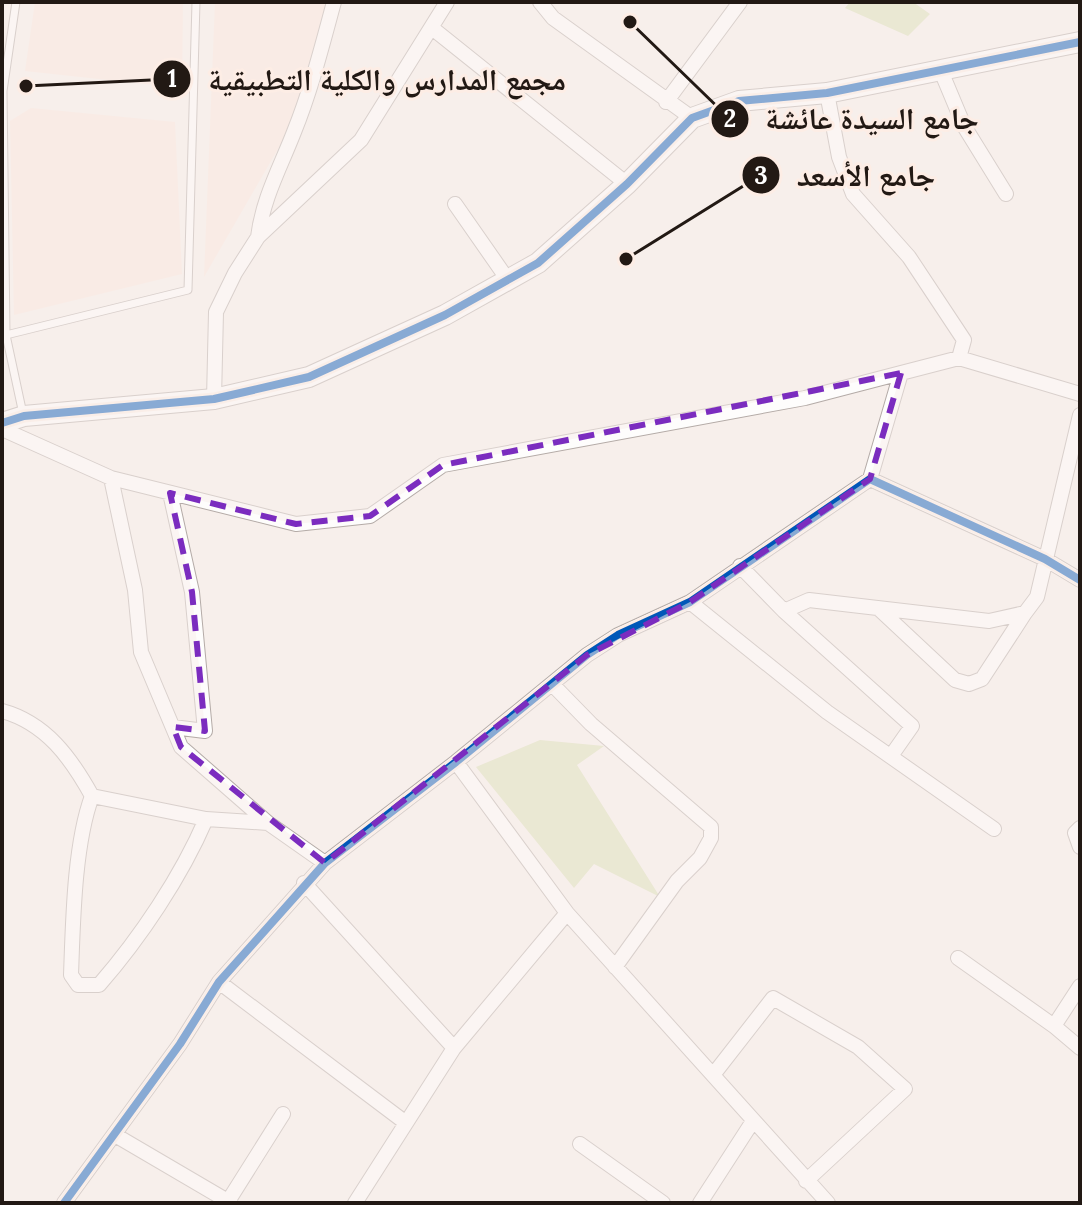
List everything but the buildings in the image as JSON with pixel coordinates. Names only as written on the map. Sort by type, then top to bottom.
[{"type":"street","points":[[258,237],[262,210],[272,179],[317,72],[334,2]]},
{"type":"street","points":[[214,399],[216,312],[258,237],[361,140],[447,2]]},
{"type":"street","points":[[540,2],[553,18],[692,118]]},
{"type":"street","points":[[666,102],[740,2]]},
{"type":"street","points":[[432,28],[627,184]]},
{"type":"street","points":[[2,426],[24,416],[214,399],[309,377],[445,315],[538,263],[627,184],[692,118],[739,101],[827,93],[1080,42]]},
{"type":"street","points":[[941,71],[964,126],[1006,194]]},
{"type":"street","points":[[827,93],[839,157],[853,194],[909,257],[964,340],[959,358]]},
{"type":"street","points":[[455,204],[508,280]]},
{"type":"street","points":[[2,426],[111,478],[296,524],[370,516],[443,465],[805,398],[959,358],[1080,394]]},
{"type":"street","points":[[64,1203],[180,1044],[219,982],[304,883],[587,655],[618,635],[690,602],[870,479],[901,373]]},
{"type":"street","points":[[878,608],[955,680],[969,684],[982,679],[1037,597],[1080,415]]},
{"type":"street","points":[[111,478],[135,590],[141,652],[181,747],[268,823],[325,863]]},
{"type":"street","points":[[870,479],[1045,559],[1080,580]]},
{"type":"street","points":[[170,493],[192,592],[205,731],[173,727]]},
{"type":"street","points":[[740,566],[784,611],[912,726],[891,756]]},
{"type":"street","points":[[784,611],[809,600],[989,621],[1025,613]]},
{"type":"street","points":[[690,602],[827,712],[994,829]]},
{"type":"street","points":[[552,684],[591,724],[711,827],[711,838],[700,858],[677,881],[615,967]]},
{"type":"street","points":[[2,711],[26,721],[68,754],[92,796],[206,819],[268,823]]},
{"type":"street","points":[[456,762],[567,913],[828,1203]]},
{"type":"street","points":[[92,796],[83,819],[71,975],[85,988],[99,985],[116,966],[168,887],[206,819]]},
{"type":"street","points":[[1080,828],[1075,833],[1080,847]]},
{"type":"street","points":[[304,883],[454,1048]]},
{"type":"street","points":[[355,1203],[454,1048],[567,913]]},
{"type":"street","points":[[958,958],[1080,1048]]},
{"type":"street","points":[[219,982],[406,1123]]},
{"type":"street","points":[[1054,1026],[1080,986]]},
{"type":"street","points":[[713,1075],[773,998],[858,1047],[905,1089],[806,1181]]},
{"type":"street","points":[[115,1135],[228,1202],[283,1114]]},
{"type":"street","points":[[700,1203],[753,1121]]},
{"type":"street","points":[[580,1144],[663,1203]]},
{"type":"lane","points":[[16,2],[3,91],[4,335],[24,416]]},
{"type":"lane","points":[[4,335],[188,290],[196,2]]},
{"type":"highlighted area","points":[[901,373],[870,479],[690,602],[587,655],[325,863],[181,747],[173,727],[205,731],[192,592],[170,493],[296,524],[370,516],[443,465]]},
{"type":"shaded area","points":[[35,2],[183,2],[182,88],[25,71]]},
{"type":"shaded area","points":[[215,2],[329,2],[301,109],[204,277]]},
{"type":"shaded area","points":[[31,108],[175,122],[182,274],[14,315],[10,121]]},
{"type":"green space","points":[[850,2],[913,2],[930,14],[908,36],[845,8]]},
{"type":"green space","points":[[540,740],[604,746],[577,765],[660,897],[594,864],[574,888],[476,767]]},
{"type":"cycle path","points":[[2,423],[24,416],[214,399],[309,377],[445,315],[538,263],[627,184],[692,118],[739,101],[827,93],[1080,42]]},
{"type":"cycle path","points":[[64,1203],[180,1044],[219,982],[325,863],[587,655],[618,635],[690,602],[870,479],[1045,559],[1080,580]]},
{"type":"place","name":"جامع السيدة عائشة","points":[[630,22]]},
{"type":"place","name":"مجمع المدارس والكلية التطبيقية","points":[[26,86]]},
{"type":"place","name":"جامع الأسعد","points":[[626,259]]}]
